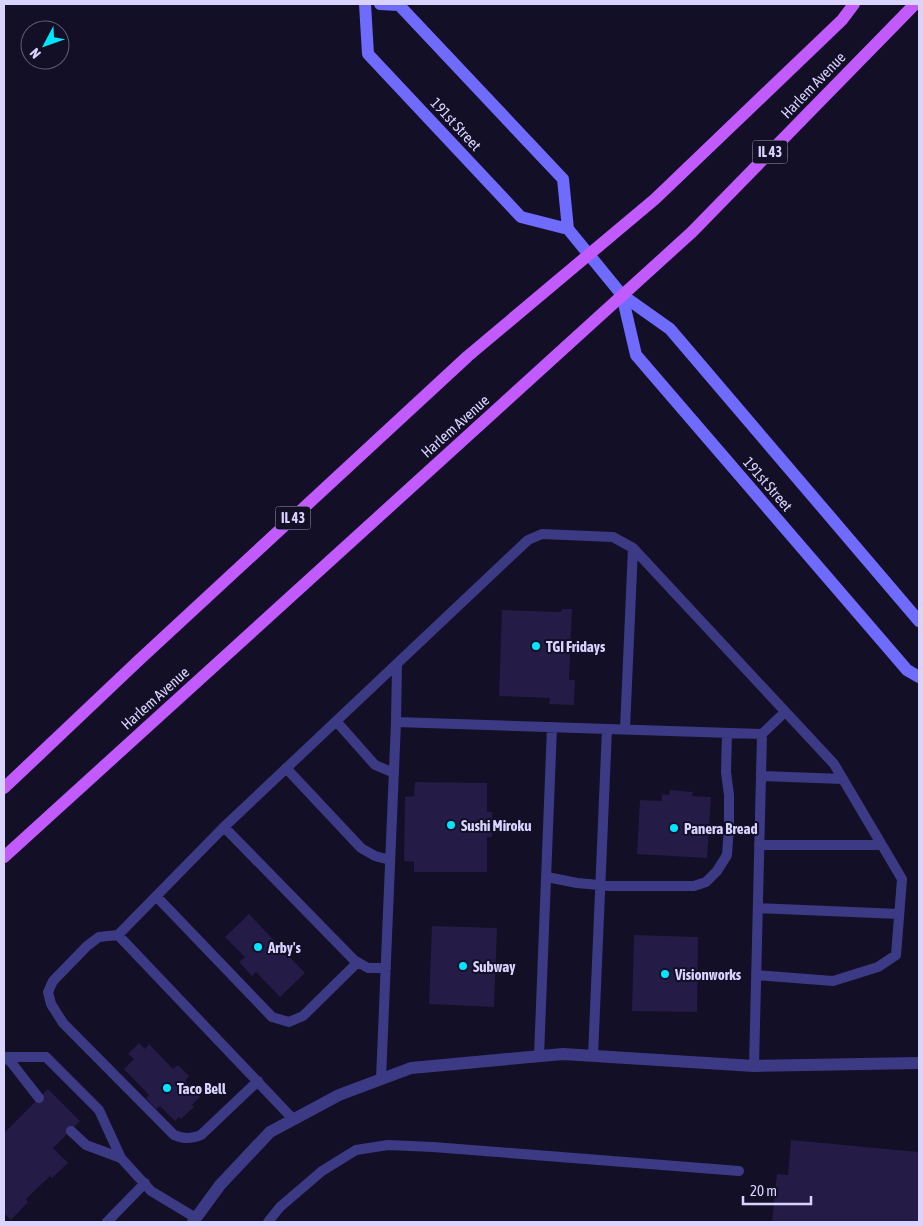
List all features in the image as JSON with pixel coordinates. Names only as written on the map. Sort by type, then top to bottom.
[{"type":"main road","name":"191st Street","points":[[365,4],[368,54],[521,217],[568,229],[622,296],[670,329],[919,622]]},
{"type":"main road","points":[[380,4],[399,5],[563,180],[568,229]]},
{"type":"main road","name":"Harlem Avenue","points":[[4,788],[468,356],[655,200],[842,20],[854,4]]},
{"type":"main road","name":"Harlem Avenue","points":[[4,857],[692,232],[915,4]]},
{"type":"main road","name":"191st Street","points":[[622,296],[636,355],[907,670],[919,677]]},
{"type":"street","points":[[194,1220],[220,1185],[270,1132],[339,1095],[411,1068],[563,1054],[754,1066],[919,1063]]},
{"type":"lane","points":[[258,1081],[201,1135],[192,1139],[183,1139],[174,1135],[63,1023],[51,1004],[48,992],[53,981],[99,937],[118,935],[224,827],[286,768],[528,540],[542,534],[613,537],[632,548],[834,764],[902,879],[896,955],[878,967],[833,981],[756,975]]},
{"type":"lane","points":[[625,729],[632,548]]},
{"type":"lane","points":[[381,1079],[397,664]]},
{"type":"lane","points":[[754,1066],[762,734],[785,712]]},
{"type":"lane","points":[[336,721],[375,765],[394,773]]},
{"type":"lane","points":[[396,722],[762,734]]},
{"type":"lane","points":[[539,1056],[552,727]]},
{"type":"lane","points":[[593,1056],[607,729]]},
{"type":"lane","points":[[546,876],[577,883],[600,885],[694,886],[706,882],[717,871],[726,855],[729,827],[729,795],[726,772],[727,733]]},
{"type":"lane","points":[[286,768],[361,848],[375,856],[390,860]]},
{"type":"lane","points":[[761,776],[843,779]]},
{"type":"lane","points":[[224,827],[354,960],[368,968],[386,968]]},
{"type":"lane","points":[[759,845],[882,845]]},
{"type":"lane","points":[[156,896],[272,1017],[288,1022],[302,1016],[358,962]]},
{"type":"lane","points":[[758,908],[899,914]]},
{"type":"lane","points":[[118,935],[294,1119]]},
{"type":"lane","points":[[5,1058],[46,1057],[99,1110],[121,1158],[151,1190],[194,1220]]},
{"type":"lane","points":[[5,1058],[39,1098]]},
{"type":"lane","points":[[71,1131],[86,1145],[121,1158]]},
{"type":"lane","points":[[268,1222],[280,1207],[322,1171],[356,1150],[388,1144],[739,1171]]},
{"type":"lane","points":[[107,1222],[145,1183]]},
{"type":"building","name":"TGI Fridays","points":[[562,609],[572,609],[569,680],[575,680],[574,705],[549,704],[550,698],[499,696],[502,610],[561,612]]},
{"type":"building","points":[[415,782],[487,783],[487,812],[492,812],[492,837],[487,837],[487,872],[414,872],[414,862],[404,861],[405,797],[414,796]]},
{"type":"building","name":"Panera Bread","points":[[670,790],[693,792],[692,796],[711,797],[707,858],[637,854],[640,800],[662,801],[662,794],[669,795]]},
{"type":"building","name":"Arby's","points":[[249,914],[305,973],[280,997],[256,972],[252,976],[239,962],[245,957],[225,937]]},
{"type":"building","name":"Subway","points":[[432,926],[497,928],[494,1007],[429,1004]]},
{"type":"building","name":"Visionworks","points":[[634,935],[698,937],[697,1012],[632,1011]]},
{"type":"building","name":"Taco Bell","points":[[139,1043],[145,1049],[149,1044],[173,1069],[178,1065],[189,1076],[185,1081],[200,1097],[192,1105],[194,1107],[181,1119],[179,1117],[175,1121],[160,1106],[156,1109],[146,1098],[149,1095],[124,1069],[134,1059],[128,1054]]},
{"type":"building","points":[[48,1089],[80,1121],[53,1148],[68,1163],[52,1178],[50,1176],[26,1199],[28,1202],[11,1220],[4,1213],[4,1130],[5,1132]]},
{"type":"building","points":[[791,1140],[919,1152],[919,1222],[772,1222],[777,1174],[788,1175]]},
{"type":"place","name":"TGI Fridays","points":[[536,646]]},
{"type":"place","name":"Sushi Miroku","points":[[451,825]]},
{"type":"place","name":"Panera Bread","points":[[674,828]]},
{"type":"place","name":"Arby's","points":[[258,947]]},
{"type":"place","name":"Subway","points":[[463,966]]},
{"type":"place","name":"Visionworks","points":[[665,974]]},
{"type":"place","name":"Taco Bell","points":[[167,1088]]}]
